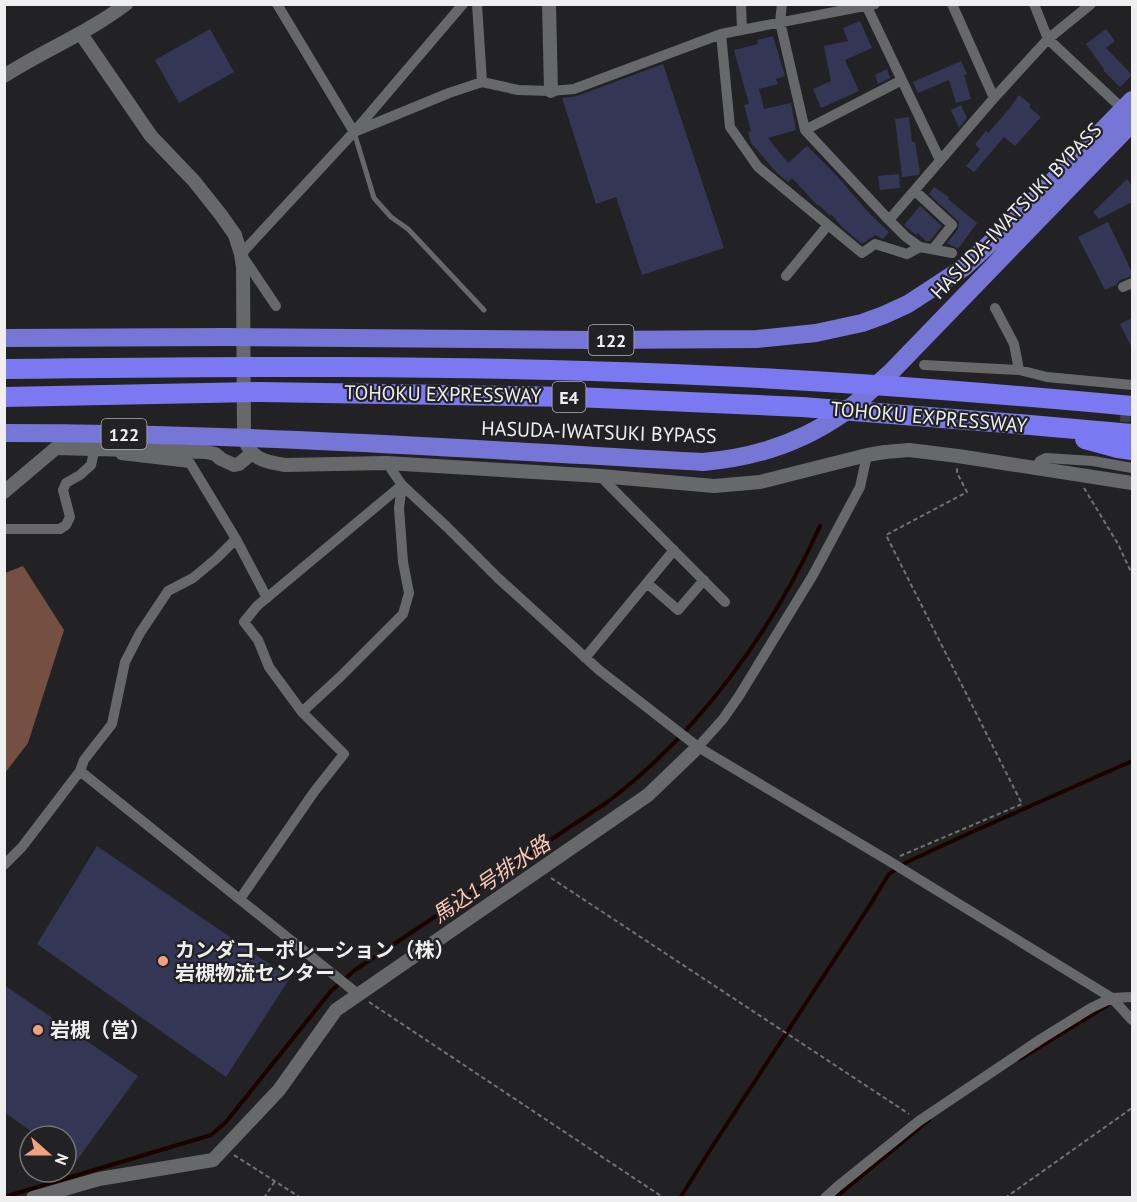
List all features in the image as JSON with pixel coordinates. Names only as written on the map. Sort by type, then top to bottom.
[{"type":"highway","name":"HASUDA-IWATSUKI BYPASS","points":[[4,433],[247,437],[703,462],[751,455],[779,447],[842,414],[883,379],[1000,260],[1130,114]]},
{"type":"highway","name":"HASUDA-IWATSUKI BYPASS","points":[[4,338],[757,339],[816,333],[862,323],[884,315],[908,304],[963,268],[1005,230],[1104,131],[1130,114]]},
{"type":"highway","name":"TOHOKU EXPRESSWAY","points":[[4,369],[353,366],[653,373],[1025,396],[1129,392]]},
{"type":"highway","name":"TOHOKU EXPRESSWAY","points":[[4,397],[260,392],[575,397],[802,407],[1132,434]]},
{"type":"highway","points":[[1030,425],[1132,450]]},
{"type":"street","points":[[4,76],[81,34],[126,4]]},
{"type":"street","points":[[277,4],[354,132]]},
{"type":"street","points":[[241,254],[354,132],[463,4]]},
{"type":"street","points":[[477,4],[482,82]]},
{"type":"street","points":[[549,4],[551,91]]},
{"type":"street","points":[[741,4],[742,30]]},
{"type":"street","points":[[782,4],[780,22],[805,130],[906,237],[920,247],[952,253]]},
{"type":"street","points":[[952,4],[994,98]]},
{"type":"street","points":[[1034,4],[1048,39],[1130,114]]},
{"type":"street","points":[[890,220],[994,98],[1048,39],[1091,4]]},
{"type":"street","points":[[354,132],[448,93],[482,82],[518,90],[574,89],[721,34],[871,6],[902,80],[940,160]]},
{"type":"street","points":[[4,492],[56,448],[206,452],[215,454],[234,465],[239,464],[247,437],[243,267],[235,235],[194,181],[151,136],[81,34]]},
{"type":"street","points":[[721,34],[730,127],[758,167],[862,253],[875,244],[907,254],[920,247]]},
{"type":"street","points":[[805,130],[902,80]]},
{"type":"street","points":[[915,190],[951,225],[933,249]]},
{"type":"street","points":[[786,276],[828,225]]},
{"type":"street","points":[[241,254],[276,306]]},
{"type":"street","points":[[995,308],[1014,344],[1018,370]]},
{"type":"street","points":[[924,365],[1018,370],[1129,392]]},
{"type":"street","points":[[247,437],[260,459],[285,465],[387,463],[600,476],[714,486],[760,482],[867,455],[909,450],[1132,483]]},
{"type":"street","points":[[4,530],[60,529],[66,525],[70,517],[63,490],[66,483],[91,465],[94,448]]},
{"type":"street","points":[[110,448],[123,456],[190,463],[236,539],[267,598]]},
{"type":"street","points":[[33,1197],[99,1179],[213,1160],[279,1089],[336,1010],[648,795],[698,747],[723,719],[739,696],[813,575],[860,487],[867,455]]},
{"type":"street","points":[[1035,468],[1040,461],[1046,458],[1093,460],[1132,468]]},
{"type":"street","points":[[387,463],[402,485],[498,578],[599,670],[698,747],[1113,998],[1132,1020]]},
{"type":"street","points":[[600,476],[725,602]]},
{"type":"street","points":[[240,899],[314,792],[344,754],[302,712],[269,667],[258,640],[244,622],[257,606],[402,485]]},
{"type":"street","points":[[302,712],[403,614],[409,593],[403,562],[399,508],[402,485]]},
{"type":"street","points":[[4,865],[22,847],[80,771],[84,760],[112,724],[125,662],[140,633],[168,591],[193,578],[236,539]]},
{"type":"street","points":[[585,657],[674,550]]},
{"type":"street","points":[[647,583],[678,610],[704,580]]},
{"type":"street","points":[[80,771],[359,995]]},
{"type":"street","points":[[825,1197],[919,1121],[1041,1039],[1091,1008],[1113,998],[1132,997]]},
{"type":"lane","points":[[354,132],[374,198],[391,217],[408,230],[484,310]]},
{"type":"path","points":[[889,861],[1022,804],[886,535],[967,492],[957,473],[958,456]]},
{"type":"path","points":[[1084,477],[1084,490],[1118,544],[1132,574]]},
{"type":"path","points":[[538,869],[919,1121]]},
{"type":"path","points":[[359,995],[664,1197]]},
{"type":"path","points":[[1005,1197],[1132,1108]]},
{"type":"path","points":[[224,1148],[301,1197]]},
{"type":"path","points":[[264,1197],[275,1181]]},
{"type":"shaded area","points":[[23,566],[64,630],[28,743],[5,773],[5,573]]},
{"type":"building","points":[[860,21],[872,48],[845,60],[859,91],[821,108],[813,89],[831,81],[824,46],[848,41],[843,28]]},
{"type":"building","points":[[210,29],[234,72],[179,103],[155,60]]},
{"type":"building","points":[[1106,29],[1115,41],[1106,48],[1132,75],[1120,87],[1103,70],[1086,44]]},
{"type":"building","points":[[773,36],[785,76],[776,79],[778,84],[759,89],[764,109],[791,103],[796,130],[768,138],[788,163],[807,146],[889,232],[883,239],[875,235],[862,244],[831,214],[830,216],[818,206],[792,178],[788,182],[777,173],[751,143],[748,132],[751,131],[744,105],[749,104],[734,50],[758,44],[757,40]]},
{"type":"building","points":[[961,61],[967,74],[964,75],[971,99],[956,103],[949,80],[918,93],[913,82]]},
{"type":"building","points":[[663,64],[724,248],[642,275],[616,197],[596,204],[562,98],[577,96]]},
{"type":"building","points":[[887,69],[890,78],[878,84],[875,75]]},
{"type":"building","points":[[1019,95],[1041,117],[1015,146],[1004,137],[974,172],[966,166],[980,149],[975,144],[986,131],[988,133]]},
{"type":"building","points":[[961,105],[967,118],[959,128],[951,110]]},
{"type":"building","points":[[909,117],[912,142],[915,142],[920,173],[902,177],[895,119]]},
{"type":"building","points":[[899,174],[900,188],[880,190],[878,176]]},
{"type":"building","points":[[1127,179],[1132,186],[1132,202],[1099,219],[1093,212]]},
{"type":"building","points":[[934,187],[949,197],[948,199],[977,223],[958,249],[947,243],[958,229],[959,222],[929,194]]},
{"type":"building","points":[[920,206],[942,226],[930,241],[926,241],[918,233],[916,235],[904,225]]},
{"type":"building","points":[[1108,222],[1132,276],[1120,280],[1116,285],[1105,290],[1078,237]]},
{"type":"building","points":[[1132,318],[1132,348],[1120,324]]},
{"type":"building","name":"カンダコーポレーション（株） 岩槻物流センター","points":[[97,846],[290,978],[226,1077],[37,944]]},
{"type":"building","name":"岩槻（営）","points":[[4,985],[138,1076],[78,1159],[78,1124],[21,1124],[4,1112]]},
{"type":"waterway","name":"馬込1号排水路","points":[[4,1197],[211,1135],[226,1122],[331,991],[355,970],[606,803],[640,776],[672,745],[730,678],[756,641],[780,603],[820,526]]},
{"type":"waterway","points":[[680,1198],[889,874],[905,863],[1132,761]]},
{"type":"waterway","points":[[1020,1059],[1108,1005]]},
{"type":"waterway","points":[[835,1198],[929,1120]]},
{"type":"tunnel","points":[[1124,437],[1127,392]]},
{"type":"place","name":"カンダコーポレーション（株） 岩槻物流センター","points":[[163,961]]},
{"type":"place","name":"岩槻（営）","points":[[38,1030]]}]
